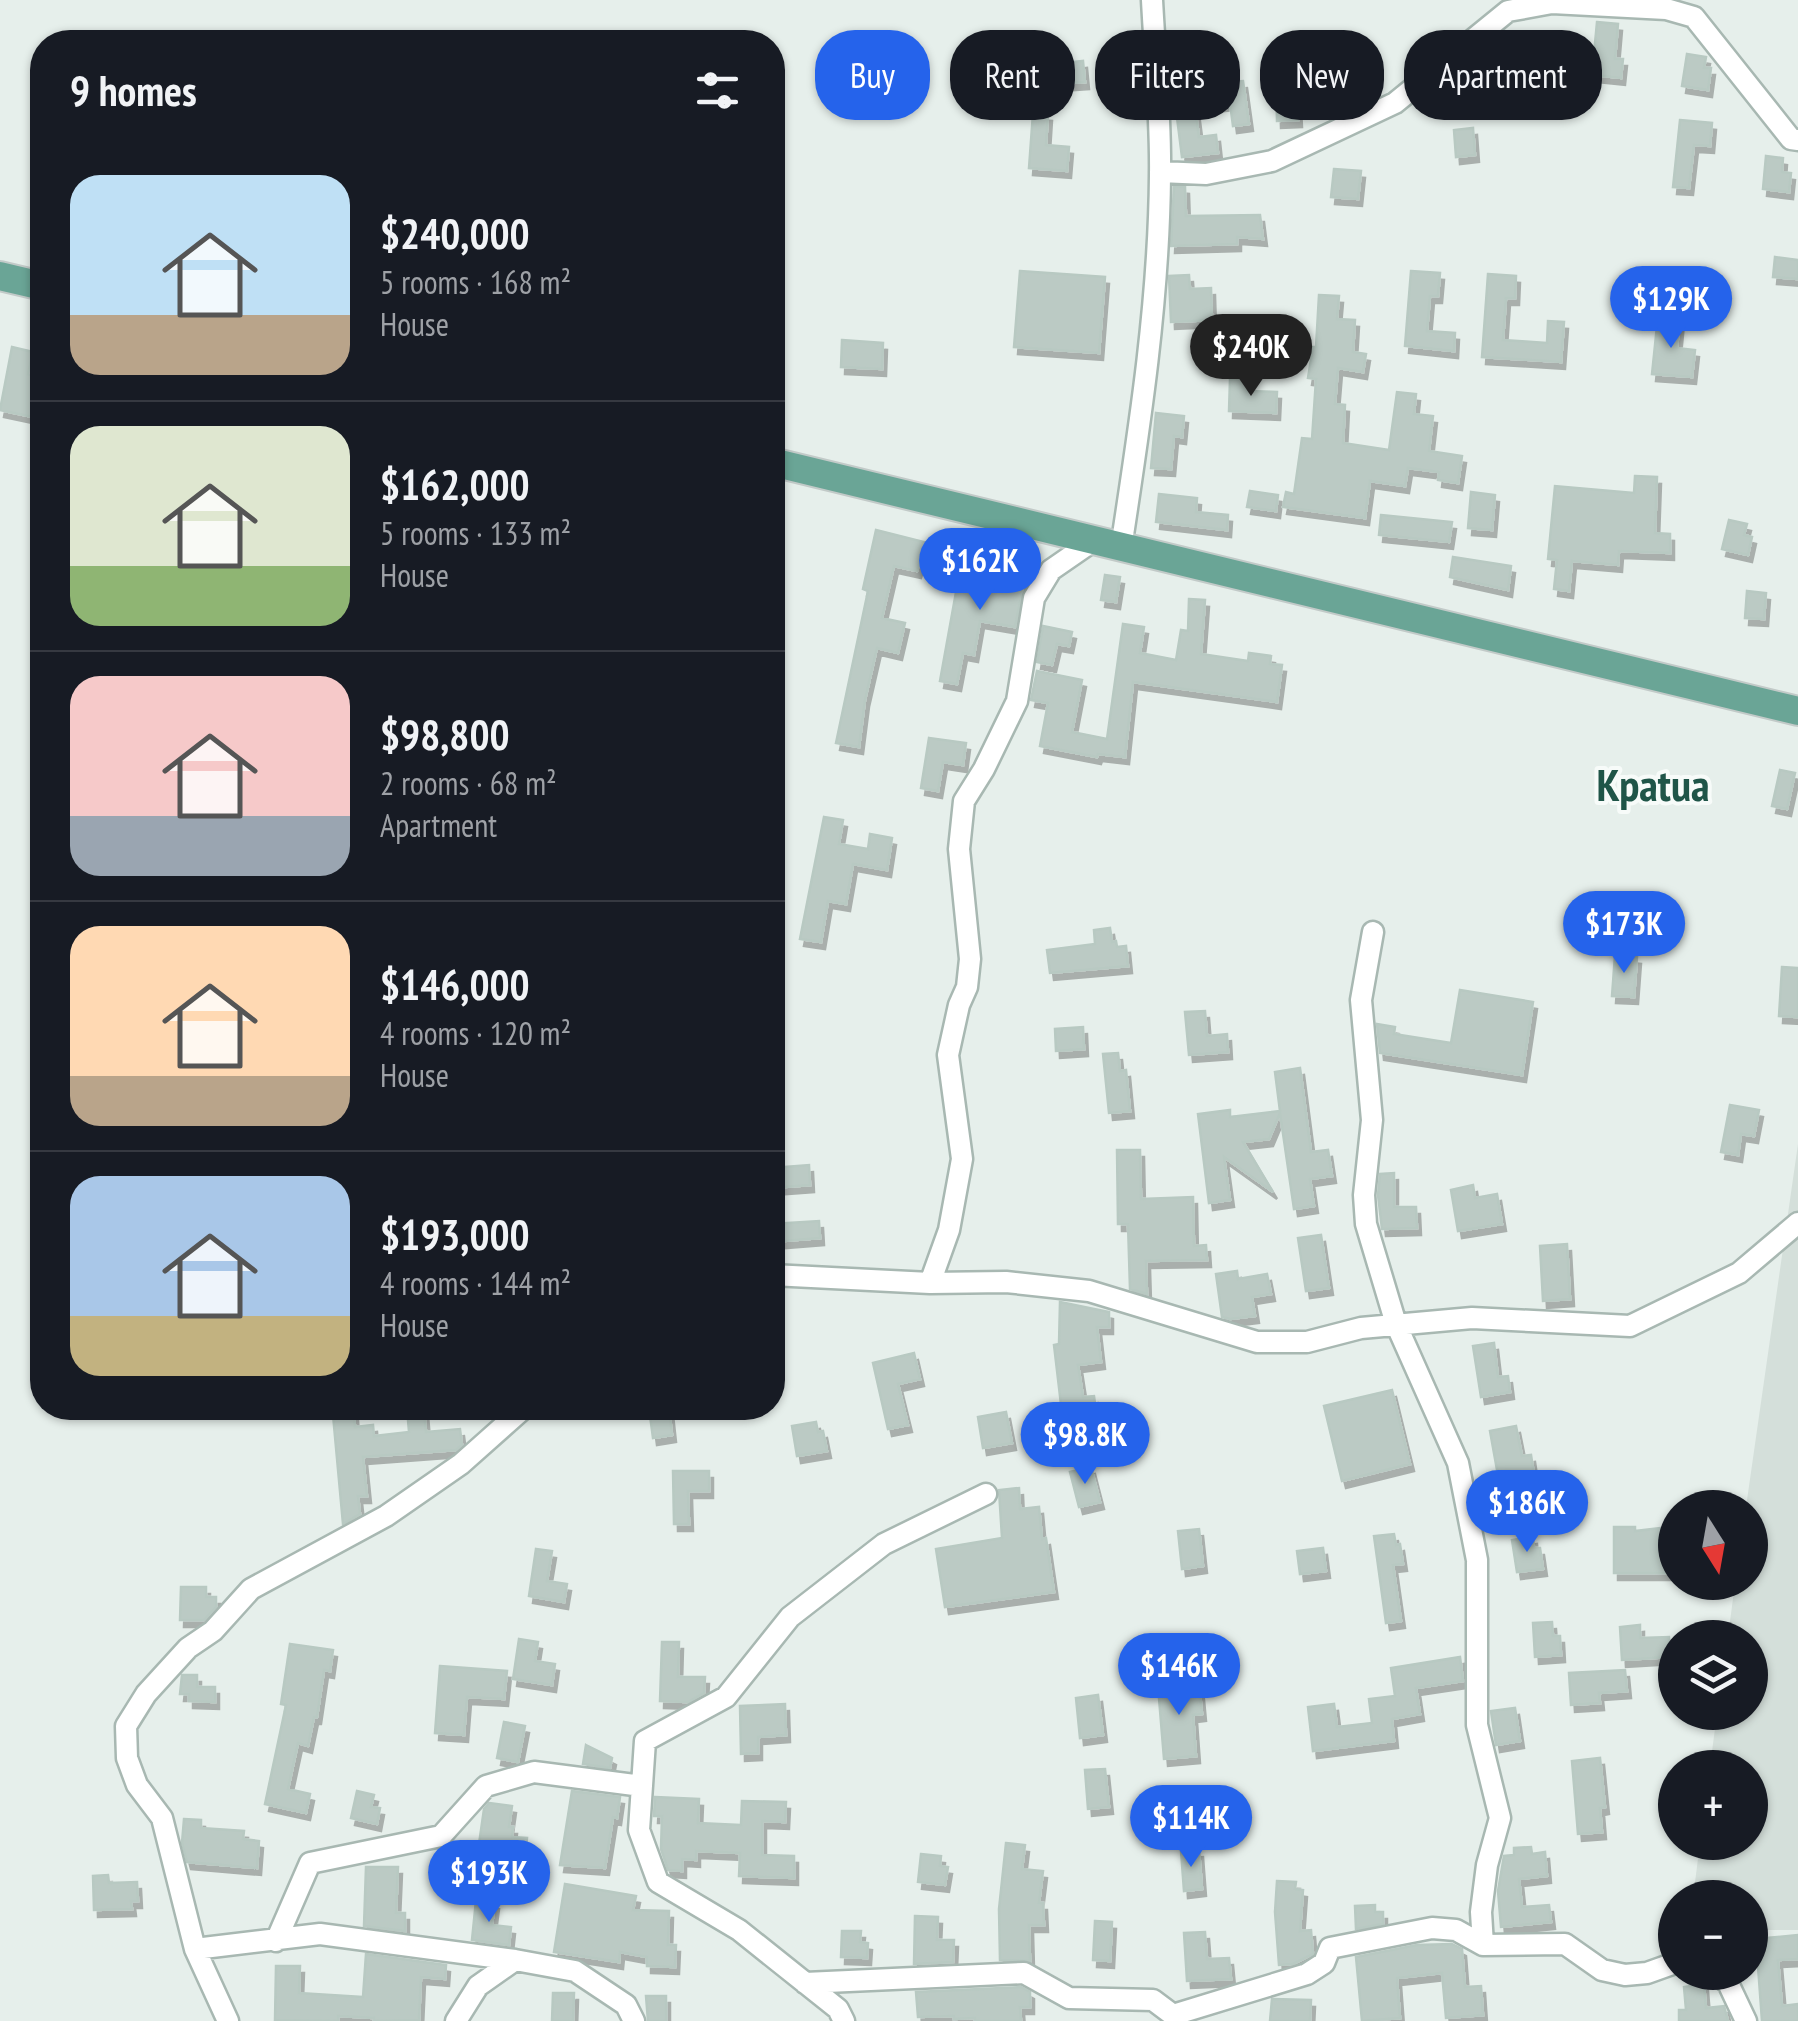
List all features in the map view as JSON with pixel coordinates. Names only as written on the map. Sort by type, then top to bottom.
[{"type":"main road","points":[[0,276],[30,283]]},
{"type":"main road","points":[[785,465],[1798,711]]},
{"type":"street","points":[[1121,548],[1148,372],[1160,172],[1152,0]]},
{"type":"street","points":[[1160,172],[1206,174],[1272,161],[1395,103],[1508,10],[1552,3],[1666,9],[1694,17],[1790,139],[1798,140]]},
{"type":"street","points":[[930,1283],[949,1230],[962,1159],[948,1055],[970,959],[959,849],[964,801],[1017,701],[1034,598],[1051,570],[1093,541]]},
{"type":"street","points":[[1373,932],[1361,1000],[1372,1120],[1364,1195],[1366,1224],[1396,1324],[1458,1463],[1477,1560],[1477,1725],[1500,1818],[1480,1912],[1483,1945]]},
{"type":"street","points":[[785,1276],[930,1283],[1006,1282],[1088,1291],[1257,1342],[1307,1342],[1361,1328],[1472,1318],[1630,1326],[1739,1273],[1798,1223]]},
{"type":"street","points":[[228,2021],[195,1949],[162,1818],[138,1786],[126,1758],[126,1726],[146,1694],[251,1589],[386,1516],[461,1464],[510,1420]]},
{"type":"street","points":[[844,2021],[838,2009],[738,1930],[658,1882],[639,1830],[645,1741],[726,1697],[790,1617],[884,1544],[986,1494]]},
{"type":"street","points":[[276,1941],[310,1863],[442,1836],[486,1786],[534,1772],[642,1786]]},
{"type":"street","points":[[805,1983],[1024,1973],[1069,1998],[1154,2000],[1174,2015],[1307,1974],[1324,1964],[1330,1948],[1432,1928],[1456,1930],[1483,1945],[1564,1944],[1602,1970],[1625,1975],[1658,1969]]},
{"type":"street","points":[[195,1949],[320,1934],[515,1960],[575,1971],[626,2004],[634,2021]]},
{"type":"street","points":[[456,2021],[478,1986],[515,1960]]},
{"type":"street","points":[[1731,1990],[1746,2021]]},
{"type":"shaded area","points":[[1798,1144],[1798,1930],[1768,1930],[1768,1880],[1695,1880],[1698,1860],[1768,1860],[1768,1750],[1712,1750],[1715,1730],[1768,1730],[1768,1620],[1730,1620],[1733,1600],[1768,1600],[1768,1490],[1748,1490]]},
{"type":"building","points":[[1597,22],[1618,24],[1615,59],[1623,59],[1621,78],[1602,76],[1602,30],[1596,30]]},
{"type":"building","points":[[1687,54],[1706,57],[1704,68],[1711,68],[1708,90],[1682,86]]},
{"type":"building","points":[[1083,61],[1085,82],[1075,83],[1075,62]]},
{"type":"building","points":[[1240,81],[1249,124],[1233,126],[1232,120],[1240,120]]},
{"type":"building","points":[[1032,120],[1048,120],[1046,145],[1069,147],[1067,171],[1029,168]]},
{"type":"building","points":[[1177,120],[1197,120],[1199,137],[1216,135],[1218,153],[1182,157]]},
{"type":"building","points":[[1680,120],[1712,123],[1710,146],[1694,145],[1689,188],[1673,187]]},
{"type":"building","points":[[1473,128],[1475,155],[1456,157],[1454,130]]},
{"type":"building","points":[[1766,156],[1783,158],[1782,172],[1791,173],[1789,192],[1763,189]]},
{"type":"building","points":[[1334,169],[1361,171],[1358,199],[1331,197]]},
{"type":"building","points":[[1174,186],[1185,187],[1186,216],[1260,215],[1263,239],[1237,237],[1237,244],[1171,246]]},
{"type":"building","points":[[1775,257],[1798,260],[1798,279],[1773,277]]},
{"type":"building","points":[[1020,271],[1105,277],[1099,353],[1014,347]]},
{"type":"building","points":[[1411,271],[1440,273],[1438,296],[1430,296],[1427,331],[1455,333],[1454,351],[1405,346]]},
{"type":"building","points":[[1488,274],[1516,276],[1515,298],[1506,298],[1503,340],[1547,343],[1548,321],[1564,322],[1561,362],[1482,357]]},
{"type":"building","points":[[1189,275],[1190,289],[1211,288],[1212,320],[1171,322],[1169,276]]},
{"type":"building","points":[[1319,295],[1339,296],[1337,319],[1355,320],[1353,352],[1366,354],[1363,372],[1338,368],[1335,404],[1345,405],[1343,443],[1389,450],[1397,392],[1416,394],[1414,414],[1433,416],[1429,451],[1462,456],[1458,483],[1438,480],[1439,472],[1408,468],[1405,486],[1370,481],[1365,518],[1283,507],[1286,492],[1294,494],[1302,438],[1312,439],[1316,379],[1308,378],[1316,347]]},
{"type":"building","points":[[1658,316],[1680,318],[1677,348],[1695,350],[1692,377],[1652,374]]},
{"type":"building","points":[[842,340],[883,343],[882,369],[841,367]]},
{"type":"building","points":[[12,347],[30,351],[30,416],[0,410]]},
{"type":"building","points":[[1230,379],[1248,380],[1247,391],[1277,392],[1276,413],[1229,411]]},
{"type":"building","points":[[1156,413],[1184,416],[1182,437],[1174,436],[1171,469],[1151,468]]},
{"type":"building","points":[[1635,476],[1657,477],[1655,533],[1670,534],[1670,553],[1619,551],[1618,565],[1572,561],[1569,591],[1554,589],[1557,560],[1548,559],[1555,486],[1634,493]]},
{"type":"building","points":[[1250,491],[1278,495],[1276,511],[1247,507]]},
{"type":"building","points":[[1471,492],[1495,495],[1492,530],[1468,528]]},
{"type":"building","points":[[1159,494],[1197,498],[1196,512],[1228,515],[1227,530],[1156,522]]},
{"type":"building","points":[[1381,515],[1452,522],[1449,542],[1379,535]]},
{"type":"building","points":[[1729,520],[1747,524],[1744,535],[1752,537],[1748,555],[1722,549]]},
{"type":"building","points":[[876,530],[959,551],[955,568],[920,561],[917,571],[894,566],[882,618],[905,623],[898,653],[877,648],[859,747],[836,743],[868,591],[863,589]]},
{"type":"building","points":[[1453,557],[1511,566],[1508,590],[1450,577]]},
{"type":"building","points":[[1001,568],[1026,572],[1015,627],[980,621],[974,655],[963,653],[957,684],[940,681],[960,570],[999,577]]},
{"type":"building","points":[[1105,575],[1120,577],[1116,602],[1101,600]]},
{"type":"building","points":[[1747,591],[1766,593],[1764,619],[1745,618]]},
{"type":"building","points":[[1189,599],[1205,600],[1201,654],[1248,661],[1249,653],[1271,656],[1270,664],[1282,665],[1277,702],[1133,682],[1125,757],[1097,757],[1040,746],[1048,703],[1031,700],[1037,671],[1082,680],[1072,732],[1107,739],[1123,624],[1144,627],[1140,653],[1176,660],[1181,630],[1188,631]]},
{"type":"building","points":[[1043,626],[1072,632],[1069,646],[1057,644],[1052,665],[1037,662]]},
{"type":"building","points":[[929,738],[966,743],[963,765],[943,762],[938,791],[921,788]]},
{"type":"building","points":[[1780,770],[1795,773],[1787,809],[1772,806]]},
{"type":"building","points":[[824,817],[843,820],[839,844],[868,849],[870,834],[892,838],[887,870],[853,864],[846,904],[828,901],[821,942],[800,939]]},
{"type":"building","points":[[1110,928],[1112,942],[1116,941],[1117,947],[1126,946],[1128,966],[1050,973],[1047,950],[1095,944],[1094,930]]},
{"type":"building","points":[[1615,955],[1637,957],[1634,997],[1612,996]]},
{"type":"building","points":[[1782,967],[1798,968],[1798,1017],[1779,1016]]},
{"type":"building","points":[[1460,990],[1533,1002],[1522,1075],[1380,1053],[1377,1024],[1395,1027],[1394,1034],[1451,1043]]},
{"type":"building","points":[[1205,1011],[1207,1036],[1227,1034],[1228,1052],[1189,1055],[1185,1012]]},
{"type":"building","points":[[1083,1027],[1084,1049],[1056,1051],[1055,1029]]},
{"type":"building","points":[[1118,1053],[1120,1071],[1126,1070],[1130,1111],[1109,1113],[1103,1054]]},
{"type":"building","points":[[1300,1068],[1311,1152],[1328,1150],[1332,1176],[1310,1179],[1314,1206],[1294,1209],[1280,1113],[1269,1139],[1243,1142],[1273,1192],[1224,1157],[1230,1200],[1209,1203],[1198,1114],[1230,1110],[1230,1117],[1280,1111],[1275,1072]]},
{"type":"building","points":[[1730,1105],[1759,1110],[1754,1136],[1741,1134],[1738,1155],[1721,1152]]},
{"type":"building","points":[[1117,1150],[1140,1150],[1141,1199],[1193,1197],[1194,1246],[1206,1245],[1207,1260],[1146,1261],[1147,1294],[1130,1289],[1128,1224],[1118,1224]]},
{"type":"building","points":[[809,1165],[810,1185],[785,1187],[785,1167]]},
{"type":"building","points":[[1394,1173],[1394,1207],[1416,1207],[1417,1228],[1382,1229],[1380,1174]]},
{"type":"building","points":[[1473,1185],[1475,1198],[1497,1194],[1502,1224],[1458,1231],[1451,1190]]},
{"type":"building","points":[[819,1221],[820,1238],[785,1241],[785,1223]]},
{"type":"building","points":[[1321,1235],[1329,1288],[1306,1291],[1298,1238]]},
{"type":"building","points":[[1567,1244],[1570,1299],[1543,1301],[1540,1246]]},
{"type":"building","points":[[1237,1271],[1238,1279],[1267,1274],[1271,1294],[1252,1297],[1255,1316],[1230,1319],[1222,1317],[1216,1274]]},
{"type":"building","points":[[1060,1302],[1109,1312],[1109,1327],[1097,1327],[1101,1362],[1078,1365],[1083,1397],[1094,1396],[1098,1426],[1064,1430],[1054,1345],[1059,1344]]},
{"type":"building","points":[[1494,1343],[1498,1377],[1508,1376],[1510,1392],[1481,1397],[1473,1346]]},
{"type":"building","points":[[914,1353],[920,1379],[898,1384],[908,1425],[888,1429],[873,1363]]},
{"type":"building","points":[[1392,1390],[1410,1464],[1342,1481],[1324,1406]]},
{"type":"building","points":[[1006,1412],[1012,1443],[983,1448],[978,1417]]},
{"type":"building","points":[[333,1420],[354,1420],[355,1427],[373,1425],[374,1436],[409,1432],[408,1420],[425,1420],[426,1432],[460,1429],[462,1445],[456,1450],[363,1457],[367,1496],[358,1496],[360,1514],[343,1524]]},
{"type":"building","points":[[651,1420],[670,1420],[672,1435],[653,1438]]},
{"type":"building","points":[[816,1422],[818,1432],[823,1431],[827,1451],[797,1456],[792,1426]]},
{"type":"building","points":[[1516,1426],[1522,1456],[1531,1455],[1534,1475],[1499,1481],[1490,1431]]},
{"type":"building","points":[[1091,1467],[1100,1502],[1079,1507],[1070,1472]]},
{"type":"building","points":[[673,1471],[709,1471],[709,1491],[688,1491],[689,1524],[674,1524]]},
{"type":"building","points":[[1019,1488],[1020,1509],[1039,1507],[1054,1592],[945,1607],[936,1549],[1002,1538],[999,1490]]},
{"type":"building","points":[[1614,1527],[1635,1527],[1635,1531],[1658,1528],[1658,1573],[1614,1573]]},
{"type":"building","points":[[1199,1529],[1203,1566],[1182,1569],[1178,1531]]},
{"type":"building","points":[[1394,1534],[1403,1564],[1393,1565],[1401,1621],[1386,1623],[1374,1536]]},
{"type":"building","points":[[1533,1537],[1534,1548],[1540,1548],[1543,1569],[1517,1572],[1512,1540]]},
{"type":"building","points":[[1323,1548],[1326,1571],[1300,1574],[1297,1551]]},
{"type":"building","points":[[536,1549],[552,1551],[547,1581],[567,1584],[564,1602],[529,1596]]},
{"type":"building","points":[[181,1587],[206,1587],[206,1597],[216,1597],[216,1607],[204,1620],[180,1620]]},
{"type":"building","points":[[1552,1622],[1553,1636],[1560,1636],[1561,1655],[1535,1657],[1533,1623]]},
{"type":"building","points":[[1640,1625],[1640,1638],[1658,1637],[1658,1658],[1622,1660],[1620,1627]]},
{"type":"building","points":[[519,1639],[538,1642],[535,1661],[555,1664],[552,1685],[513,1679]]},
{"type":"building","points":[[662,1642],[679,1642],[678,1677],[705,1677],[704,1693],[688,1702],[660,1701]]},
{"type":"building","points":[[290,1644],[333,1650],[330,1671],[324,1670],[308,1746],[298,1743],[288,1789],[310,1794],[306,1813],[265,1804],[286,1705],[281,1704]]},
{"type":"building","points":[[1460,1657],[1463,1681],[1416,1688],[1420,1714],[1392,1719],[1394,1741],[1313,1751],[1308,1707],[1334,1704],[1337,1727],[1372,1723],[1369,1699],[1395,1696],[1391,1668]]},
{"type":"building","points":[[440,1666],[507,1671],[504,1699],[467,1697],[464,1735],[435,1733]]},
{"type":"building","points":[[1625,1670],[1627,1691],[1599,1693],[1600,1703],[1571,1705],[1569,1673]]},
{"type":"building","points":[[182,1675],[197,1675],[197,1687],[215,1687],[215,1702],[189,1701],[189,1694],[180,1694]]},
{"type":"building","points":[[1199,1682],[1202,1714],[1193,1715],[1196,1756],[1164,1759],[1158,1686]]},
{"type":"building","points":[[1098,1695],[1103,1735],[1080,1738],[1076,1698]]},
{"type":"building","points":[[785,1704],[786,1735],[758,1737],[758,1753],[741,1754],[740,1706]]},
{"type":"building","points":[[1515,1708],[1520,1741],[1496,1745],[1491,1711]]},
{"type":"building","points":[[504,1722],[525,1726],[518,1762],[497,1758]]},
{"type":"building","points":[[586,1745],[612,1758],[610,1768],[583,1764]]},
{"type":"building","points":[[1600,1758],[1605,1807],[1600,1808],[1602,1832],[1578,1834],[1572,1761]]},
{"type":"building","points":[[1105,1769],[1109,1807],[1088,1809],[1085,1770]]},
{"type":"building","points":[[357,1791],[374,1795],[371,1807],[380,1808],[377,1824],[351,1818]]},
{"type":"building","points":[[572,1791],[620,1797],[605,1868],[560,1865]]},
{"type":"building","points":[[655,1797],[699,1799],[698,1823],[741,1825],[742,1801],[786,1802],[785,1822],[762,1821],[762,1855],[794,1856],[794,1878],[739,1876],[740,1853],[696,1851],[696,1860],[682,1859],[682,1871],[668,1870],[661,1849],[662,1816],[654,1816]]},
{"type":"building","points":[[489,1803],[512,1806],[509,1827],[513,1827],[512,1837],[527,1838],[525,1857],[478,1851],[484,1809]]},
{"type":"building","points":[[184,1819],[201,1820],[201,1828],[244,1831],[243,1839],[259,1841],[257,1868],[187,1862],[182,1843]]},
{"type":"building","points":[[1006,1843],[1025,1845],[1022,1869],[1043,1871],[1039,1903],[1043,1903],[1044,1925],[1029,1925],[1030,1961],[1000,1960],[999,1909]]},
{"type":"building","points":[[1531,1847],[1532,1854],[1545,1852],[1547,1876],[1519,1879],[1522,1907],[1549,1905],[1551,1922],[1501,1927],[1498,1891],[1504,1856],[1514,1855],[1514,1848]]},
{"type":"building","points":[[1199,1850],[1202,1889],[1184,1891],[1181,1851]]},
{"type":"building","points":[[921,1854],[941,1856],[940,1866],[948,1867],[945,1885],[918,1882]]},
{"type":"building","points":[[366,1867],[398,1867],[396,1913],[405,1913],[405,1931],[364,1926]]},
{"type":"building","points":[[108,1875],[109,1883],[137,1882],[138,1901],[131,1901],[132,1909],[94,1910],[93,1876]]},
{"type":"building","points":[[1277,1881],[1296,1882],[1295,1889],[1303,1890],[1300,1931],[1311,1930],[1313,1954],[1293,1964],[1279,1965]]},
{"type":"building","points":[[565,1884],[636,1896],[633,1910],[669,1911],[668,1945],[676,1945],[675,1967],[647,1966],[647,1957],[620,1952],[619,1962],[554,1952]]},
{"type":"building","points":[[476,1900],[495,1902],[492,1925],[511,1927],[509,1945],[472,1940]]},
{"type":"building","points":[[1375,1905],[1375,1912],[1383,1912],[1383,1924],[1356,1929],[1355,1906]]},
{"type":"building","points":[[915,1916],[938,1917],[937,1940],[954,1940],[953,1962],[914,1964]]},
{"type":"building","points":[[1095,1921],[1112,1922],[1110,1961],[1093,1960]]},
{"type":"building","points":[[842,1931],[861,1931],[860,1942],[868,1943],[867,1958],[841,1957]]},
{"type":"building","points":[[1205,1932],[1207,1959],[1229,1958],[1231,1979],[1187,1981],[1184,1933]]},
{"type":"building","points":[[1798,1935],[1798,1959],[1778,1960],[1782,2006],[1798,2004],[1798,2021],[1762,2021],[1760,1990],[1768,1990],[1768,1938]]},
{"type":"building","points":[[1452,1944],[1462,1949],[1465,1987],[1481,1986],[1483,2015],[1446,2018],[1442,1973],[1397,1978],[1400,2018],[1362,2021],[1356,1957],[1417,1945]]},
{"type":"building","points":[[366,1954],[446,1965],[445,1979],[421,1977],[419,2020],[374,2021],[338,2016],[338,2021],[275,2020],[276,1966],[300,1966],[299,1993],[363,1997]]},
{"type":"building","points":[[1021,1987],[1030,1992],[1030,2007],[1020,2007],[1021,2021],[918,2017],[916,1992]]},
{"type":"building","points":[[1684,1990],[1704,1990],[1706,2008],[1724,2006],[1728,2021],[1679,2021],[1679,2010],[1686,2010]]},
{"type":"building","points":[[553,1993],[574,1993],[573,2021],[552,2021]]},
{"type":"building","points":[[646,1996],[666,1996],[666,2021],[648,2021]]},
{"type":"building","points":[[1272,1999],[1311,2000],[1310,2021],[1270,2021]]},
{"type":"district","name":"Kpatua","points":[[1653,784]]}]
